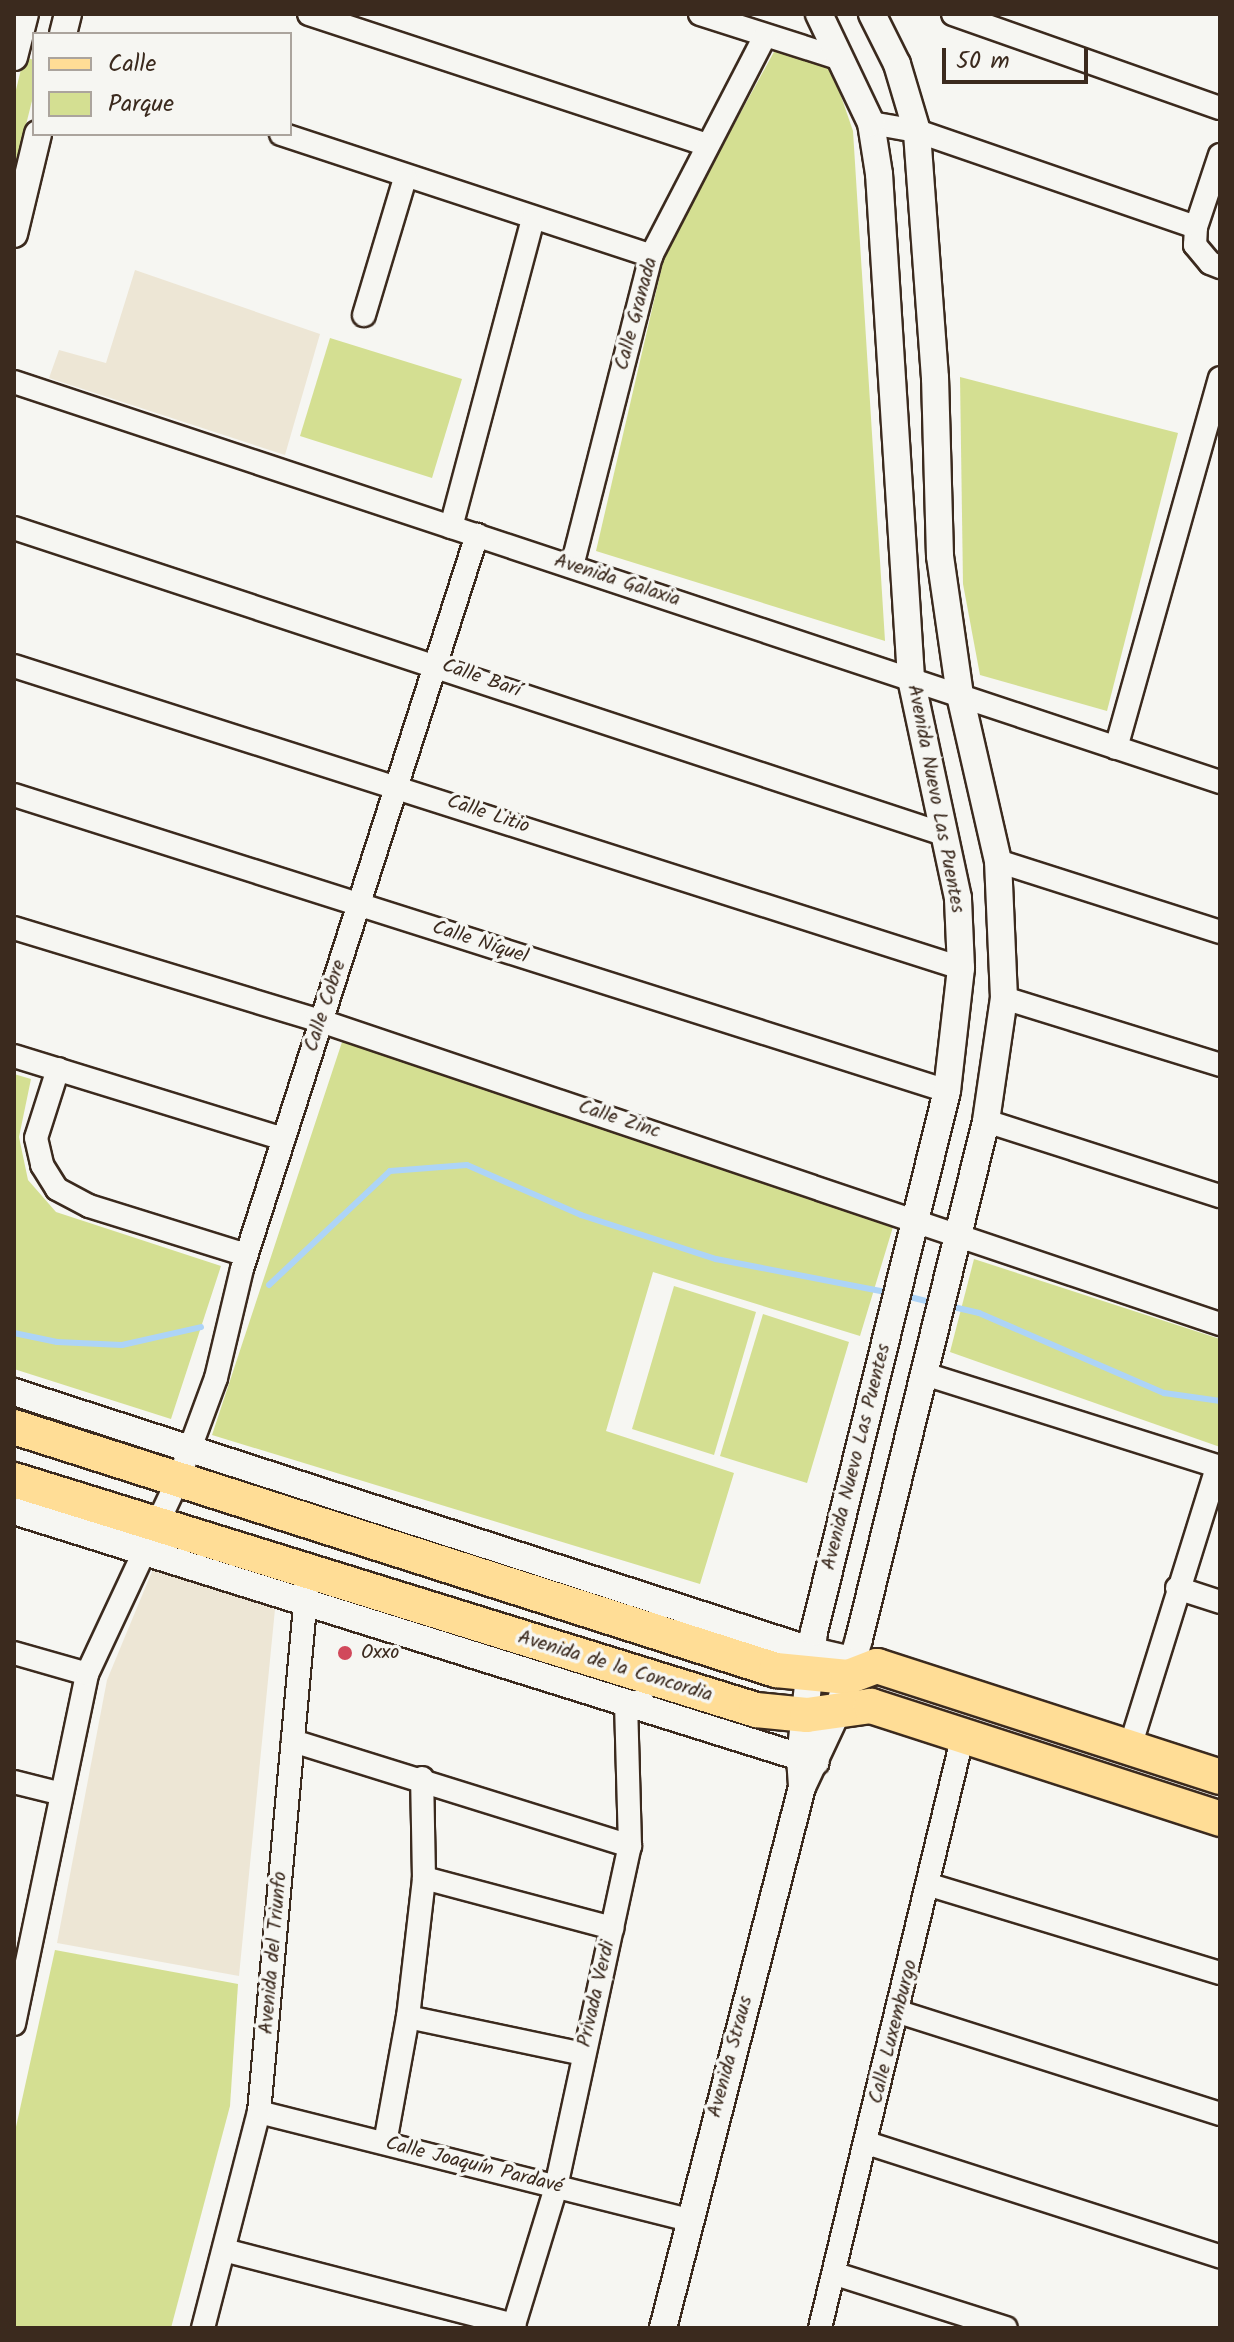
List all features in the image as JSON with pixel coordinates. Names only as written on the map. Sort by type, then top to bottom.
[{"type":"main road","points":[[14,1427],[185,1463],[811,1664],[859,1667],[1130,1747],[1220,1777]]},
{"type":"main road","name":"Avenida de la Concordia","points":[[14,1480],[151,1538],[306,1587],[756,1710],[822,1713],[871,1706],[1220,1819]]},
{"type":"street","points":[[22,49],[25,14]]},
{"type":"street","points":[[309,14],[707,145]]},
{"type":"street","points":[[700,14],[841,59]]},
{"type":"street","name":"Avenida Nuevo Las Puentes","points":[[819,14],[871,123],[879,174],[911,678],[958,898],[961,968],[947,1091],[913,1217],[811,1664],[822,1713]]},
{"type":"street","points":[[822,1713],[859,1667],[986,1121],[1004,998],[998,861],[960,695],[940,556],[935,378],[917,131],[897,64],[872,14]]},
{"type":"street","points":[[953,14],[1220,108]]},
{"type":"street","name":"Calle Granada","points":[[572,566],[651,256],[765,36]]},
{"type":"street","points":[[871,123],[917,131],[1196,227]]},
{"type":"street","points":[[14,234],[38,136]]},
{"type":"street","points":[[287,136],[405,178],[651,256]]},
{"type":"street","points":[[1220,155],[1196,227],[1201,255],[1220,267]]},
{"type":"street","points":[[364,315],[405,178]]},
{"type":"street","points":[[451,527],[533,218]]},
{"type":"street","points":[[1116,748],[1220,378]]},
{"type":"street","name":"Avenida Galaxia","points":[[14,382],[1220,782]]},
{"type":"street","name":"Calle Barí","points":[[14,528],[436,663],[946,835]]},
{"type":"street","name":"Calle Cobre","points":[[24,1926],[62,1794],[87,1674],[185,1463],[216,1378],[246,1255],[477,535]]},
{"type":"street","name":"Calle Litio","points":[[14,666],[961,968]]},
{"type":"street","name":"Calle Níquel","points":[[14,795],[947,1091]]},
{"type":"street","points":[[998,861],[1220,932]]},
{"type":"street","name":"Calle Zinc","points":[[14,928],[321,1021],[913,1217],[1220,1324]]},
{"type":"street","points":[[1004,998],[1220,1065]]},
{"type":"street","points":[[14,1056],[283,1139]]},
{"type":"street","points":[[58,1069],[36,1138],[42,1165],[57,1189],[89,1206],[246,1255]]},
{"type":"street","points":[[986,1121],[1220,1196]]},
{"type":"street","points":[[925,1374],[1219,1467],[1177,1588],[1130,1747]]},
{"type":"street","points":[[14,1392],[185,1463]]},
{"type":"street","name":"Avenida de la Concordia","points":[[14,1511],[151,1538]]},
{"type":"street","name":"Avenida de la Concordia","points":[[306,1587],[626,1706],[808,1760]]},
{"type":"street","name":"Avenida del Triunfo","points":[[203,2328],[259,2112],[306,1587]]},
{"type":"street","points":[[1177,1588],[1220,1602]]},
{"type":"street","points":[[14,1653],[87,1674]]},
{"type":"street","points":[[626,1706],[677,1687]]},
{"type":"street","name":"Privada Verdi","points":[[514,2327],[556,2187],[630,1846],[626,1706]]},
{"type":"street","name":"Avenida Straus","points":[[663,2328],[688,2220],[822,1713]]},
{"type":"street","name":"Calle Luxemburgo","points":[[820,2328],[836,2274],[930,1885],[963,1735]]},
{"type":"street","points":[[293,1741],[422,1778],[630,1846]]},
{"type":"street","points":[[385,2143],[408,2017],[424,1878],[422,1778]]},
{"type":"street","points":[[14,1782],[62,1794]]},
{"type":"street","points":[[424,1878],[612,1928]]},
{"type":"street","points":[[930,1885],[1220,1973]]},
{"type":"street","points":[[14,2024],[24,1926]]},
{"type":"street","points":[[899,2012],[1220,2114]]},
{"type":"street","points":[[408,2017],[583,2054]]},
{"type":"street","name":"Calle Joaquín Pardavé","points":[[259,2112],[688,2220]]},
{"type":"street","points":[[867,2143],[1220,2256]]},
{"type":"street","points":[[224,2250],[514,2327]]},
{"type":"street","points":[[836,2274],[1006,2328]]},
{"type":"shaded area","points":[[135,270],[320,334],[285,455],[49,378],[59,350],[106,363]]},
{"type":"shaded area","points":[[153,1569],[275,1609],[239,1976],[57,1943],[107,1680]]},
{"type":"green space","points":[[775,50],[831,67],[853,131],[885,641],[596,551],[666,249]]},
{"type":"green space","points":[[24,57],[32,59],[32,101],[14,172],[14,98]]},
{"type":"green space","points":[[330,338],[462,379],[432,478],[300,436]]},
{"type":"green space","points":[[960,377],[1178,433],[1107,711],[980,675],[963,584]]},
{"type":"green space","points":[[342,1042],[896,1217],[860,1336],[653,1272],[606,1431],[734,1473],[700,1584],[212,1435]]},
{"type":"green space","points":[[14,1074],[31,1079],[19,1137],[28,1180],[56,1212],[221,1266],[171,1419],[14,1369]]},
{"type":"green space","points":[[974,1259],[1220,1339],[1220,1447],[950,1352]]},
{"type":"green space","points":[[674,1286],[756,1312],[714,1455],[632,1429]]},
{"type":"green space","points":[[763,1314],[849,1342],[807,1483],[720,1456]]},
{"type":"green space","points":[[55,1950],[238,1984],[230,2106],[171,2328],[14,2328],[14,2136]]},
{"type":"waterway","points":[[269,1285],[390,1171],[467,1165],[581,1215],[716,1259],[891,1293]]},
{"type":"waterway","points":[[902,1295],[934,1303]]},
{"type":"waterway","points":[[949,1306],[979,1313],[1164,1393],[1220,1401]]},
{"type":"waterway","points":[[14,1333],[57,1342],[122,1345],[201,1327]]},
{"type":"place","name":"Oxxo","points":[[345,1653]]}]
